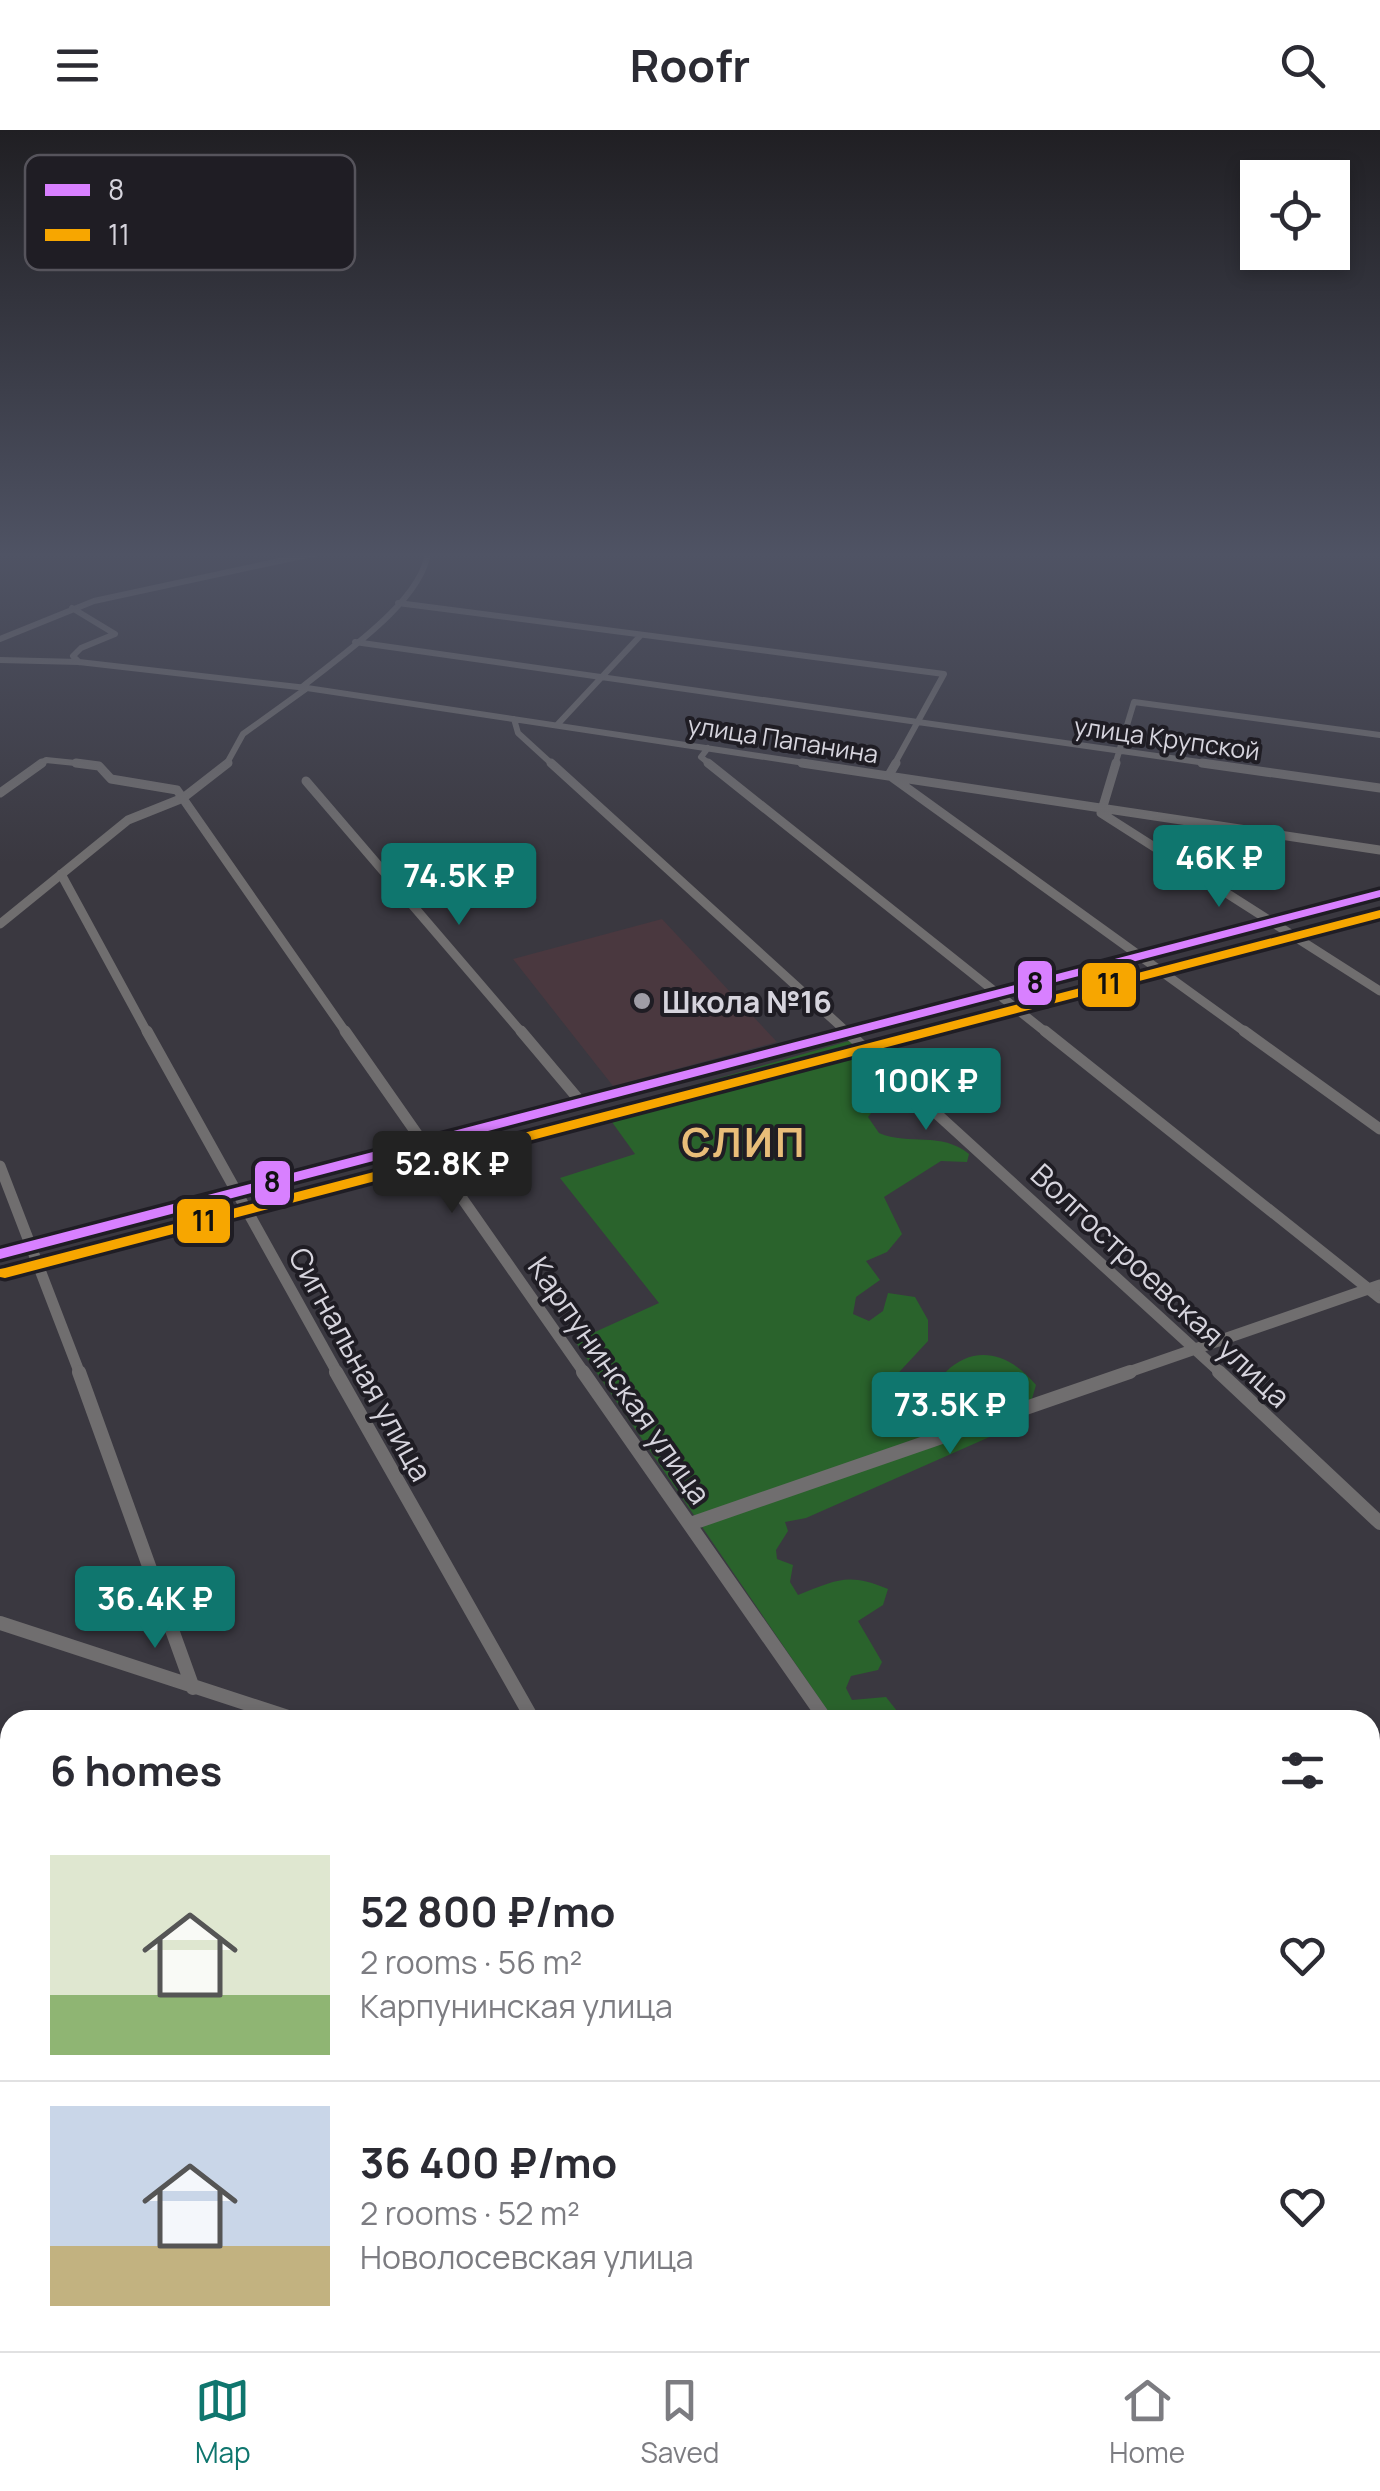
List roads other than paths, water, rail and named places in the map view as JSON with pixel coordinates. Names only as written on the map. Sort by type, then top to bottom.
[{"type":"street","points":[[73,656],[79,662]]},
{"type":"street","points":[[0,924],[128,820],[183,798],[226,768],[243,734],[340,656]]},
{"type":"street","name":"улица Крупской","points":[[452,656],[1380,788]]},
{"type":"street","points":[[557,725],[621,656]]},
{"type":"street","points":[[801,656],[944,674],[890,776],[1380,1129]]},
{"type":"street","name":"улица Папанина","points":[[0,660],[79,662],[304,687],[1380,850]]},
{"type":"street","points":[[1380,736],[1134,702],[1100,813],[1380,991]]},
{"type":"street","name":"Волгостроевская улица","points":[[514,719],[518,734],[1196,1350],[1380,1523]]},
{"type":"street","points":[[708,748],[700,757],[1374,1287],[1380,1298]]},
{"type":"street","points":[[0,793],[46,760],[99,766],[111,779],[168,786],[183,798]]},
{"type":"street","points":[[306,781],[380,873],[476,976],[580,1102]]},
{"type":"street","name":"Карпунинская улица","points":[[183,798],[819,1710]]},
{"type":"street","name":"Сигнальная улица","points":[[61,874],[527,1710]]},
{"type":"street","points":[[0,1254],[1380,893]]},
{"type":"street","points":[[0,1166],[33,1245],[193,1688]]},
{"type":"street","points":[[690,1524],[1374,1287]]},
{"type":"street","points":[[0,1623],[264,1710]]},
{"type":"place","name":"Школа №16","points":[[642,1001]]},
{"type":"district","name":"СЛИП","points":[[744,1141]]}]
